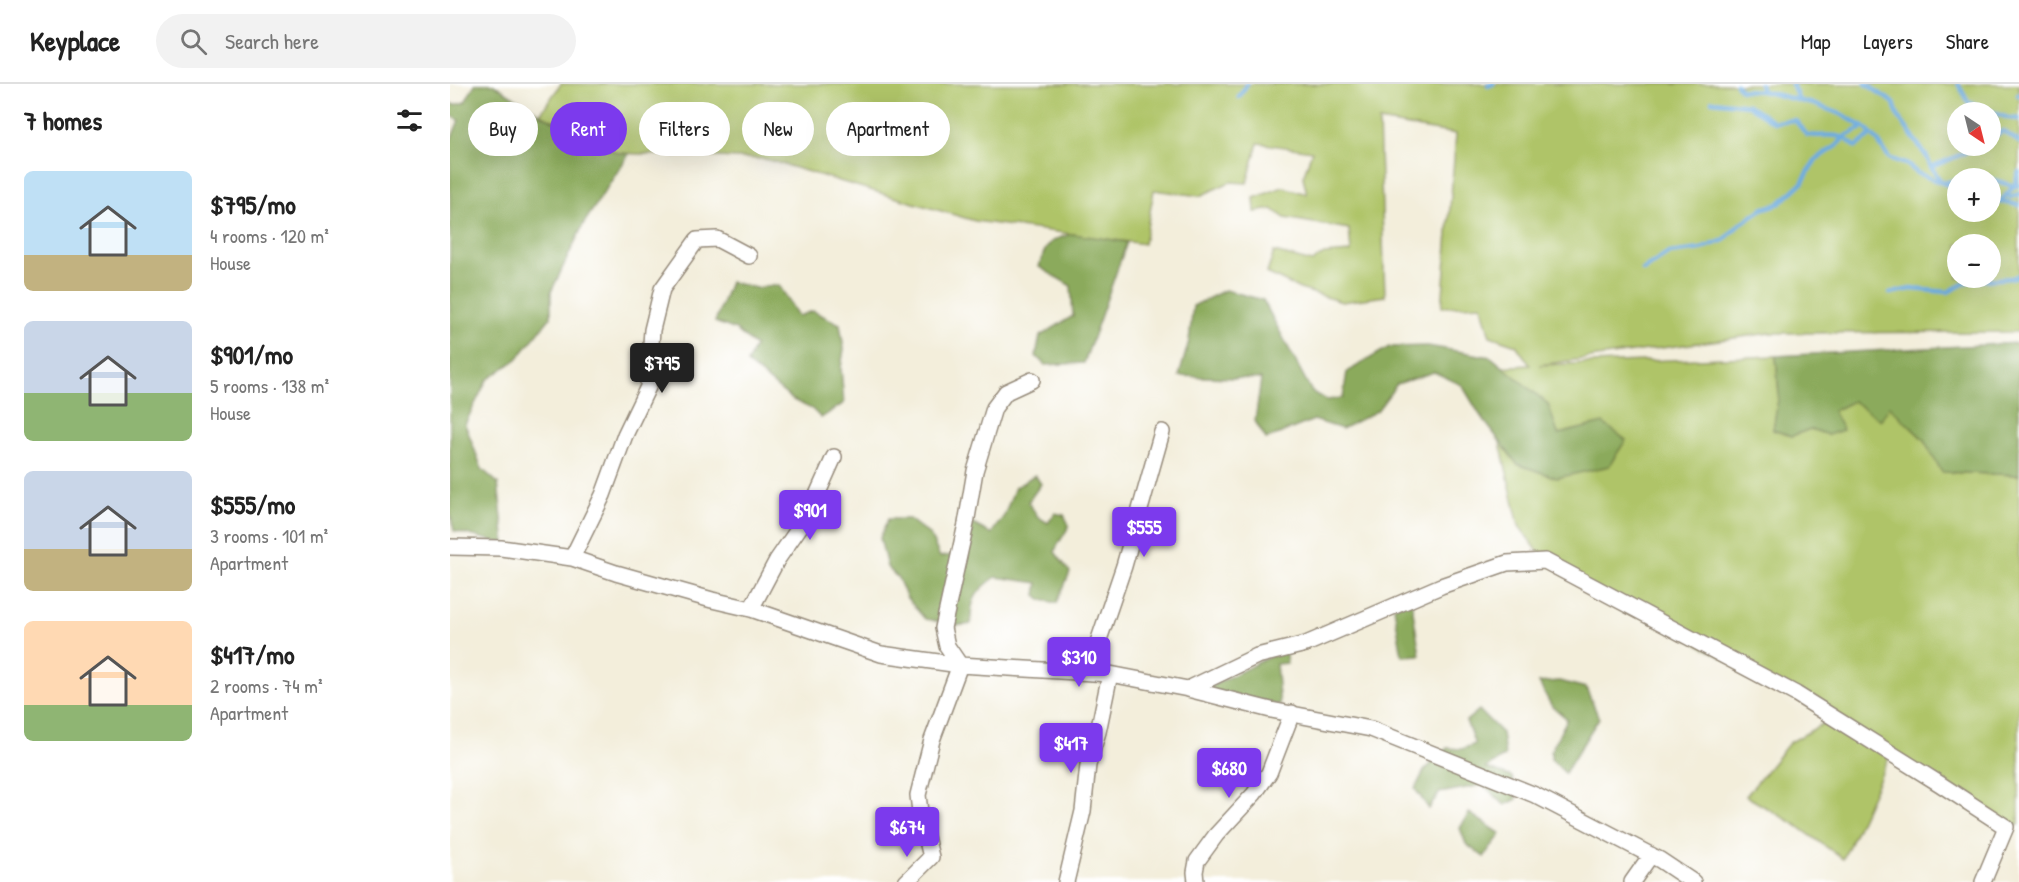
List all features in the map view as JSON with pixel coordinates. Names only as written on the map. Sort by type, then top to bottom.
[{"type":"street","points":[[572,558],[603,495],[625,435],[648,387],[652,330],[662,290],[698,240],[717,239],[749,256]]},
{"type":"street","points":[[960,665],[947,646],[943,628],[975,471],[994,408],[1006,392],[1032,380]]},
{"type":"street","points":[[1088,672],[1124,566],[1162,432]]},
{"type":"street","points":[[751,609],[777,560],[808,515],[834,457]]},
{"type":"street","points":[[450,547],[501,548],[572,558],[616,573],[751,609],[881,654],[960,665],[1110,674],[1371,729],[1535,795],[1651,855],[1693,882]]},
{"type":"street","points":[[1188,689],[1257,656],[1306,644],[1441,586],[1507,563],[1545,561],[1796,694],[2006,827],[1983,882]]},
{"type":"street","points":[[906,882],[931,857],[918,795],[932,740],[960,665]]},
{"type":"street","points":[[1066,882],[1083,811],[1088,765],[1098,732],[1110,674]]},
{"type":"street","points":[[1196,882],[1197,861],[1269,773],[1292,713]]},
{"type":"street","points":[[1632,882],[1651,855]]},
{"type":"green space","points":[[475,84],[494,84],[522,102],[468,102],[468,156],[538,156],[538,113],[550,119],[550,156],[627,156],[629,154],[584,223],[551,292],[551,317],[517,359],[487,380],[465,424],[482,469],[498,483],[505,544],[454,531],[450,511],[450,142],[459,120],[450,115],[450,102],[454,105],[465,102]]},
{"type":"green space","points":[[561,84],[2019,84],[2019,332],[1770,333],[1539,365],[1776,356],[1779,394],[1773,430],[1792,436],[1810,429],[1842,430],[1833,411],[1853,401],[1889,406],[1923,439],[1942,472],[2019,475],[2019,825],[2006,827],[1891,753],[1843,859],[1796,825],[1746,796],[1789,743],[1833,718],[1545,561],[1519,526],[1483,368],[1530,365],[1516,345],[1490,336],[1481,305],[1442,307],[1456,134],[1379,121],[1385,296],[1342,302],[1300,289],[1267,273],[1274,252],[1312,262],[1324,254],[1351,252],[1349,229],[1285,218],[1272,209],[1255,212],[1254,198],[1283,187],[1307,194],[1303,177],[1312,151],[1258,143],[1247,183],[1230,182],[1200,196],[1154,190],[1144,244],[975,221],[765,159],[692,156],[730,156],[730,102],[639,102],[639,154],[627,153],[627,102],[550,102],[550,119],[540,114]]},
{"type":"green space","points":[[1072,234],[1127,242],[1084,363],[1045,365],[1036,356],[1040,336],[1073,316],[1071,286],[1039,267],[1043,253],[1049,244],[1058,238]]},
{"type":"green space","points":[[730,282],[756,288],[779,285],[798,316],[813,311],[840,324],[844,349],[841,368],[844,403],[821,418],[812,409],[793,400],[747,363],[755,346],[736,330],[715,322]]},
{"type":"green space","points":[[1225,290],[1263,300],[1312,392],[1327,400],[1343,398],[1347,372],[1389,347],[1428,346],[1491,357],[1548,404],[1558,434],[1603,423],[1626,440],[1609,466],[1557,478],[1517,464],[1480,415],[1462,385],[1434,372],[1397,384],[1377,411],[1342,429],[1314,420],[1266,439],[1255,421],[1261,379],[1179,376],[1189,341],[1193,306]]},
{"type":"green space","points":[[2019,343],[2019,475],[1942,472],[1923,439],[1889,406],[1881,420],[1853,401],[1833,411],[1843,430],[1828,435],[1810,429],[1792,436],[1773,430],[1779,394],[1776,356]]},
{"type":"green space","points":[[1035,475],[1041,484],[1028,502],[1038,517],[1048,523],[1055,513],[1064,515],[1069,525],[1055,552],[1070,572],[1057,603],[1042,600],[1036,595],[1038,583],[996,577],[976,596],[973,602],[971,624],[954,625],[925,619],[907,598],[898,578],[887,567],[880,538],[888,519],[909,519],[930,535],[940,557],[958,554],[957,522],[962,518],[991,534],[1004,516],[1015,487]]},
{"type":"green space","points":[[1411,599],[1420,655],[1402,656],[1394,607]]},
{"type":"green space","points":[[1285,649],[1287,663],[1276,664],[1280,706],[1206,689]]},
{"type":"green space","points":[[1559,681],[1586,688],[1599,718],[1565,773],[1551,759],[1551,751],[1567,719],[1551,705],[1539,683]]},
{"type":"green space","points":[[1479,710],[1502,733],[1505,756],[1486,768],[1512,777],[1517,799],[1505,805],[1483,785],[1439,793],[1429,809],[1415,789],[1424,771],[1447,748],[1462,749],[1475,744],[1466,721]]},
{"type":"green space","points":[[1469,813],[1501,834],[1484,857],[1466,844],[1460,828]]},
{"type":"waterway","points":[[1239,97],[1247,84]]},
{"type":"waterway","points":[[1488,86],[1493,84]]},
{"type":"waterway","points":[[1736,84],[1741,90],[1762,91]]},
{"type":"waterway","points":[[1760,84],[1762,91],[1841,114],[1864,127],[1877,140],[1889,158],[1908,165],[1917,173],[1947,185]]},
{"type":"waterway","points":[[1792,84],[1799,101]]},
{"type":"waterway","points":[[1866,84],[1894,103],[1898,116],[1927,157],[1931,167],[1942,183],[1947,182]]},
{"type":"waterway","points":[[1958,84],[1968,102],[2008,118],[2019,119]]},
{"type":"waterway","points":[[1712,101],[1748,105],[1774,122],[1795,120],[1807,135],[1838,136],[1856,147],[1871,135]]},
{"type":"waterway","points":[[1643,270],[1669,253],[1701,249],[1724,240],[1740,224],[1762,209],[1780,203],[1802,183],[1816,159],[1837,146],[1844,137],[1864,127]]},
{"type":"waterway","points":[[2001,132],[2003,131],[2019,142]]},
{"type":"waterway","points":[[1931,167],[1958,156]]},
{"type":"waterway","points":[[2001,182],[2014,186],[2019,172]]},
{"type":"waterway","points":[[2001,201],[2014,186],[2019,185]]},
{"type":"waterway","points":[[2010,197],[2019,194]]},
{"type":"waterway","points":[[2001,202],[2019,205]]},
{"type":"waterway","points":[[1890,293],[1911,289],[1948,292],[1969,281],[2012,278],[2019,275]]}]
